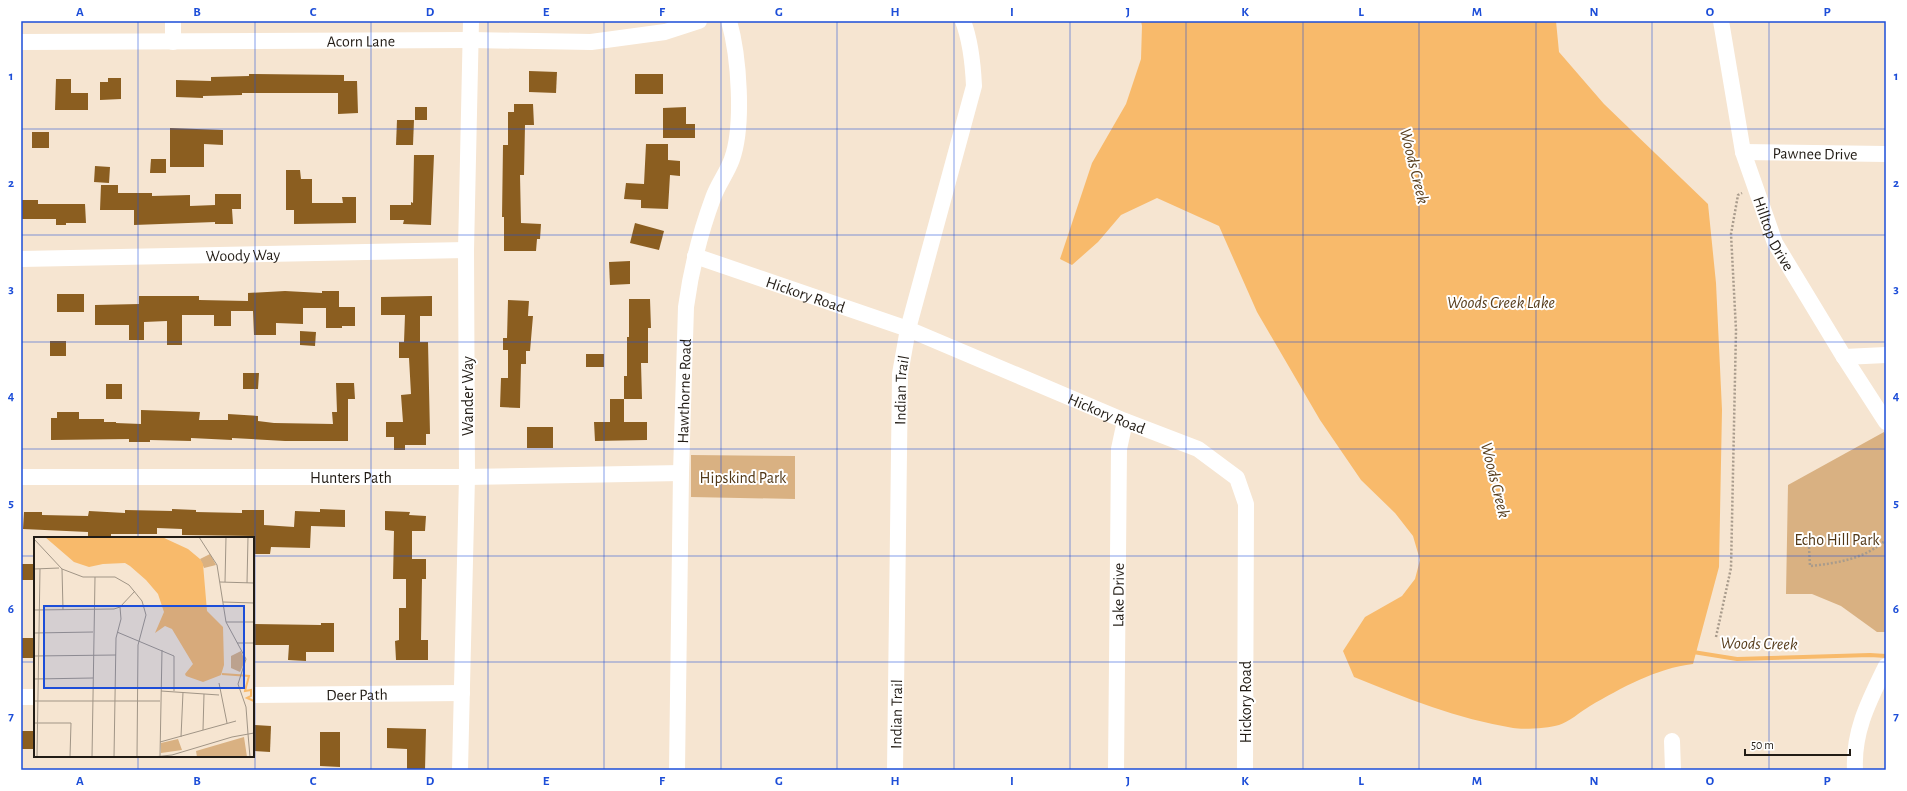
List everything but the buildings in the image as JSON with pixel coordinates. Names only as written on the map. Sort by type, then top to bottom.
[{"type":"street","points":[[173,21],[173,42]]},
{"type":"street","name":"Wander Way","points":[[460,770],[468,477],[466,250],[471,21]]},
{"type":"street","name":"Acorn Lane","points":[[21,42],[471,40],[591,42],[665,32],[699,21]]},
{"type":"street","name":"Hawthorne Road","points":[[677,770],[681,473],[686,307],[696,256],[713,196],[732,159],[738,129],[738,83],[734,37],[729,21]]},
{"type":"street","name":"Indian Trail","points":[[895,770],[900,374],[908,329],[974,86],[969,40],[963,21]]},
{"type":"street","name":"Hilltop Drive","points":[[1721,21],[1743,152],[1775,243],[1844,357],[1886,422]]},
{"type":"street","name":"Pawnee Drive","points":[[1743,152],[1886,154]]},
{"type":"street","name":"Woody Way","points":[[21,259],[466,250]]},
{"type":"street","name":"Hickory Road","points":[[696,256],[908,329],[1125,421],[1198,449],[1237,478],[1246,504],[1245,770]]},
{"type":"street","points":[[1844,357],[1886,355]]},
{"type":"street","name":"Lake Drive","points":[[1116,770],[1119,449],[1125,421]]},
{"type":"street","name":"Hunters Path","points":[[21,477],[468,477],[681,473]]},
{"type":"street","points":[[1855,770],[1854,750],[1859,728],[1886,666]]},
{"type":"street","name":"Deer Path","points":[[254,695],[462,693]]},
{"type":"street","points":[[21,697],[34,697]]},
{"type":"street","points":[[1672,741],[1673,770]]},
{"type":"path","points":[[1716,637],[1731,568],[1736,330],[1731,234],[1738,195],[1755,186]]},
{"type":"path","points":[[1809,547],[1810,566],[1848,561],[1867,553],[1886,540]]},
{"type":"green space","name":"Echo Hill Park","points":[[1884,432],[1886,436],[1886,632],[1877,632],[1841,606],[1812,594],[1786,594],[1788,485]]},
{"type":"green space","name":"Hipskind Park","points":[[691,455],[795,456],[795,499],[691,497]]},
{"type":"water","name":"Woods Creek Lake","points":[[1141,21],[1556,21],[1559,52],[1604,104],[1708,204],[1716,283],[1722,410],[1719,567],[1693,664],[1680,666],[1653,674],[1627,686],[1590,706],[1563,724],[1529,729],[1517,729],[1472,719],[1412,700],[1354,677],[1343,651],[1365,617],[1402,596],[1415,579],[1420,560],[1413,536],[1395,513],[1361,480],[1320,420],[1257,312],[1219,226],[1157,198],[1121,215],[1098,242],[1072,265],[1060,259],[1092,163],[1126,104],[1141,59]]},
{"type":"waterway","name":"Woods Creek","points":[[1693,652],[1737,659],[1870,655],[1886,656]]}]
